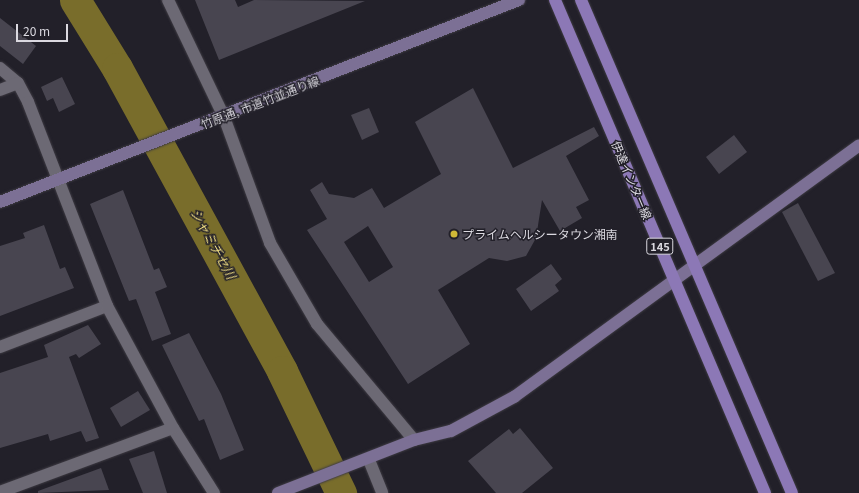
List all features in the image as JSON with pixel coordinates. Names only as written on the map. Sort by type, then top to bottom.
[{"type":"main road","name":"伊達インター線","points":[[555,0],[765,493]]},
{"type":"main road","name":"伊達インター線","points":[[582,0],[792,493]]},
{"type":"street","points":[[168,0],[224,117],[270,243],[317,324],[414,440]]},
{"type":"street","name":"竹原通, 市道竹並通り線","points":[[0,202],[224,117],[519,0]]},
{"type":"street","points":[[0,68],[18,83],[59,179],[107,306],[173,428],[214,493]]},
{"type":"street","points":[[0,90],[18,83]]},
{"type":"street","points":[[283,492],[369,460],[414,440],[451,431],[514,397],[674,278],[859,145]]},
{"type":"street","points":[[0,347],[107,306]]},
{"type":"street","points":[[2,492],[173,428]]},
{"type":"street","points":[[369,460],[382,493]]},
{"type":"building","points":[[195,0],[235,0],[238,7],[254,0],[365,1],[219,60]]},
{"type":"building","points":[[0,18],[36,46],[23,64],[0,46]]},
{"type":"building","points":[[62,77],[75,104],[59,112],[53,98],[47,101],[41,87]]},
{"type":"building","name":"プライムヘルシータウン湘南","points":[[473,88],[513,168],[594,127],[599,136],[566,156],[589,200],[576,207],[582,218],[560,231],[542,200],[536,238],[526,256],[507,261],[489,258],[438,290],[470,344],[408,384],[307,230],[327,219],[310,190],[322,182],[329,194],[354,198],[372,188],[384,208],[441,174],[415,122]],"holes":[[[368,226],[393,267],[369,282],[344,242]]]},
{"type":"building","points":[[369,108],[379,132],[362,140],[351,115]]},
{"type":"building","points":[[734,135],[747,152],[719,174],[706,157]]},
{"type":"building","points":[[123,190],[154,270],[159,268],[167,287],[155,292],[171,334],[152,341],[136,299],[129,301],[90,204]]},
{"type":"building","points":[[798,203],[835,273],[818,281],[782,212]]},
{"type":"building","points":[[44,225],[60,269],[65,267],[74,288],[0,316],[0,246],[25,238],[23,233]]},
{"type":"building","points":[[551,264],[562,279],[555,285],[559,291],[531,311],[516,289]]},
{"type":"building","points":[[88,325],[101,344],[79,358],[76,354],[69,357],[99,438],[86,442],[81,431],[50,441],[48,434],[0,448],[0,373],[48,357],[44,345]]},
{"type":"building","points":[[189,333],[221,394],[244,450],[220,460],[204,419],[199,421],[162,345]]},
{"type":"building","points":[[138,391],[150,410],[121,427],[110,408]]},
{"type":"building","points":[[520,428],[553,468],[522,493],[496,493],[468,461],[509,429],[513,434]]},
{"type":"building","points":[[154,451],[167,493],[143,493],[129,459]]},
{"type":"building","points":[[101,468],[109,490],[38,493],[38,491]]},
{"type":"waterway","name":"シャミチセ川","points":[[75,0],[117,68],[282,371],[341,493]]},
{"type":"place","name":"プライムヘルシータウン湘南","points":[[454,234]]}]
